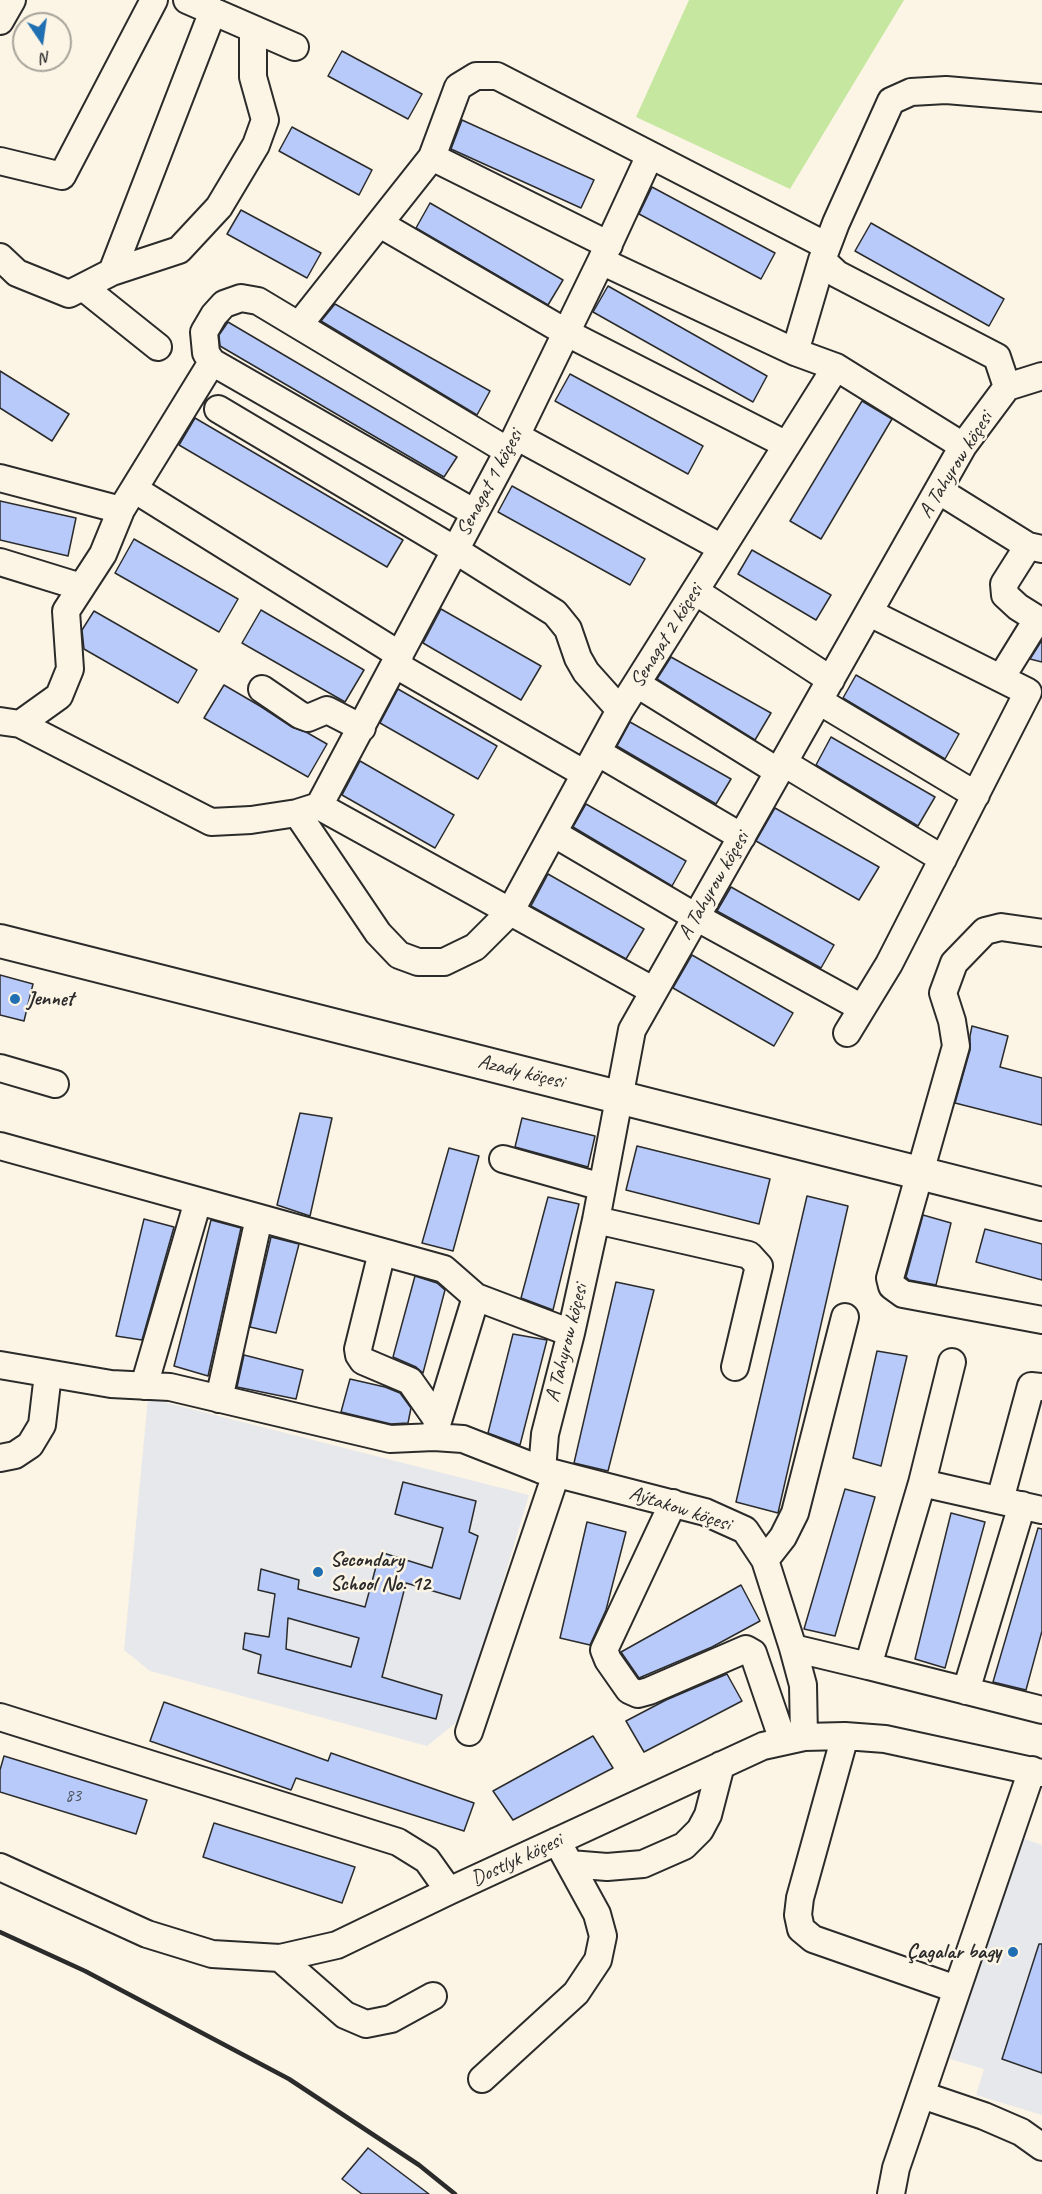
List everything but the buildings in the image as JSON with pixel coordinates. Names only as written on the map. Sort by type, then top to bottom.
[{"type":"main road","name":"Azady köçesi","points":[[0,941],[1042,1204]]},
{"type":"street","points":[[0,21],[12,0]]},
{"type":"street","points":[[0,160],[62,176],[154,0]]},
{"type":"street","points":[[187,0],[295,47]]},
{"type":"street","points":[[112,272],[213,11]]},
{"type":"street","points":[[0,257],[17,273],[69,294],[112,272],[179,250],[219,207],[256,145],[265,120],[253,77],[253,29]]},
{"type":"street","points":[[299,326],[432,157],[458,87],[476,76],[496,76],[650,155],[824,253],[837,274],[997,357],[1007,387],[1042,376]]},
{"type":"street","points":[[795,352],[824,253],[891,101],[911,92],[946,90],[1042,98]]},
{"type":"street","name":"Senagat 1 köçesi","points":[[308,809],[362,728],[512,443],[567,333],[650,155]]},
{"type":"street","points":[[432,157],[605,253],[795,352],[836,367],[963,446]]},
{"type":"street","points":[[380,224],[567,333],[787,445]]},
{"type":"street","points":[[83,287],[158,347]]},
{"type":"street","points":[[475,513],[212,362],[206,353],[204,332],[214,315],[224,304],[241,298],[258,301],[299,326],[512,443],[722,548]]},
{"type":"street","points":[[10,722],[58,696],[70,669],[66,611],[103,554],[128,500],[212,362]]},
{"type":"street","name":"Senagat 2 köçesi","points":[[308,809],[378,933],[399,955],[418,962],[444,962],[476,947],[510,912],[620,710],[836,367]]},
{"type":"street","name":"A Tahyrow köçesi","points":[[469,1732],[549,1472],[545,1434],[571,1333],[596,1220],[632,1030],[963,446],[1007,387]]},
{"type":"street","points":[[218,409],[455,550],[555,613],[568,629],[578,658],[586,672],[620,710]]},
{"type":"street","points":[[0,478],[128,500],[398,660],[591,763],[742,837]]},
{"type":"street","points":[[938,490],[1035,547],[1004,584],[1005,595],[1018,608],[1038,616],[1001,678]]},
{"type":"street","points":[[0,562],[81,587]]},
{"type":"street","points":[[695,591],[825,691],[976,795]]},
{"type":"street","points":[[847,1033],[889,964],[976,795],[1035,693],[870,613]]},
{"type":"street","points":[[637,684],[943,859]]},
{"type":"street","points":[[262,689],[300,715],[308,718],[327,710],[362,728]]},
{"type":"street","points":[[10,722],[211,822],[251,820],[308,809],[510,912],[654,991]]},
{"type":"street","points":[[553,833],[696,917],[862,1008]]},
{"type":"street","points":[[1042,933],[1001,927],[985,931],[954,963],[944,993],[956,1046],[890,1278],[892,1286],[903,1294],[1042,1320]]},
{"type":"street","points":[[0,1068],[56,1084]]},
{"type":"street","points":[[0,1146],[444,1269],[476,1297],[571,1333]]},
{"type":"street","points":[[503,1159],[602,1187]]},
{"type":"street","points":[[144,1386],[198,1201]]},
{"type":"street","points":[[219,1399],[259,1218]]},
{"type":"street","points":[[596,1220],[749,1255],[759,1266],[735,1367]]},
{"type":"street","points":[[382,1252],[358,1349],[359,1355],[363,1361],[410,1381],[436,1429]]},
{"type":"street","points":[[436,1429],[476,1297]]},
{"type":"street","points":[[765,1560],[783,1537],[795,1513],[845,1317]]},
{"type":"street","points":[[868,1666],[922,1483],[952,1362]]},
{"type":"street","name":"Aýtakow köçesi","points":[[0,1365],[111,1384],[170,1387],[390,1439],[436,1429],[549,1472],[705,1512],[745,1530],[765,1560],[793,1648],[802,1685],[794,1739]]},
{"type":"street","points":[[0,1458],[15,1455],[30,1445],[42,1425],[48,1374]]},
{"type":"street","points":[[966,1691],[1021,1505],[1031,1386],[1042,1387]]},
{"type":"street","points":[[922,1483],[1021,1505]]},
{"type":"street","points":[[674,1503],[604,1650],[608,1660],[629,1690],[638,1694],[746,1649],[753,1653],[794,1739]]},
{"type":"street","points":[[793,1648],[1042,1710]]},
{"type":"street","points":[[0,1717],[398,1842],[427,1860],[449,1891]]},
{"type":"street","points":[[845,1736],[800,1898],[798,1915],[801,1929],[813,1939],[956,1989]]},
{"type":"street","name":"Dostlyk köçesi","points":[[0,1867],[147,1934],[212,1954],[280,1958],[338,1945],[449,1891],[763,1746],[794,1739],[845,1736],[885,1739],[1037,1772]]},
{"type":"street","points":[[570,1864],[607,1867],[643,1864],[684,1846],[700,1830],[708,1815],[721,1765]]},
{"type":"street","points":[[891,2194],[896,2168],[956,1989],[1037,1772]]},
{"type":"street","points":[[482,2079],[576,1993],[598,1960],[603,1936],[597,1914],[557,1841]]},
{"type":"street","points":[[280,1958],[345,2015],[366,2024],[391,2019],[433,1996]]},
{"type":"street","points":[[922,2095],[1021,2132],[1042,2147]]},
{"type":"shaded area","name":"Secondary School No. 12","points":[[148,1398],[529,1495],[462,1718],[427,1746],[150,1671],[124,1650]]},
{"type":"shaded area","name":"Çagalar bagy","points":[[1019,1837],[1042,1845],[1042,2115],[976,2095],[984,2069],[950,2059]]},
{"type":"green space","points":[[689,0],[904,0],[790,189],[636,117]]},
{"type":"railway","points":[[0,1932],[85,1971],[289,2079],[419,2165],[455,2194]]},
{"type":"place","name":"Jennet","points":[[15,999]]},
{"type":"place","name":"Secondary School No. 12","points":[[318,1572]]},
{"type":"place","name":"Çagalar bagy","points":[[1013,1952]]}]
